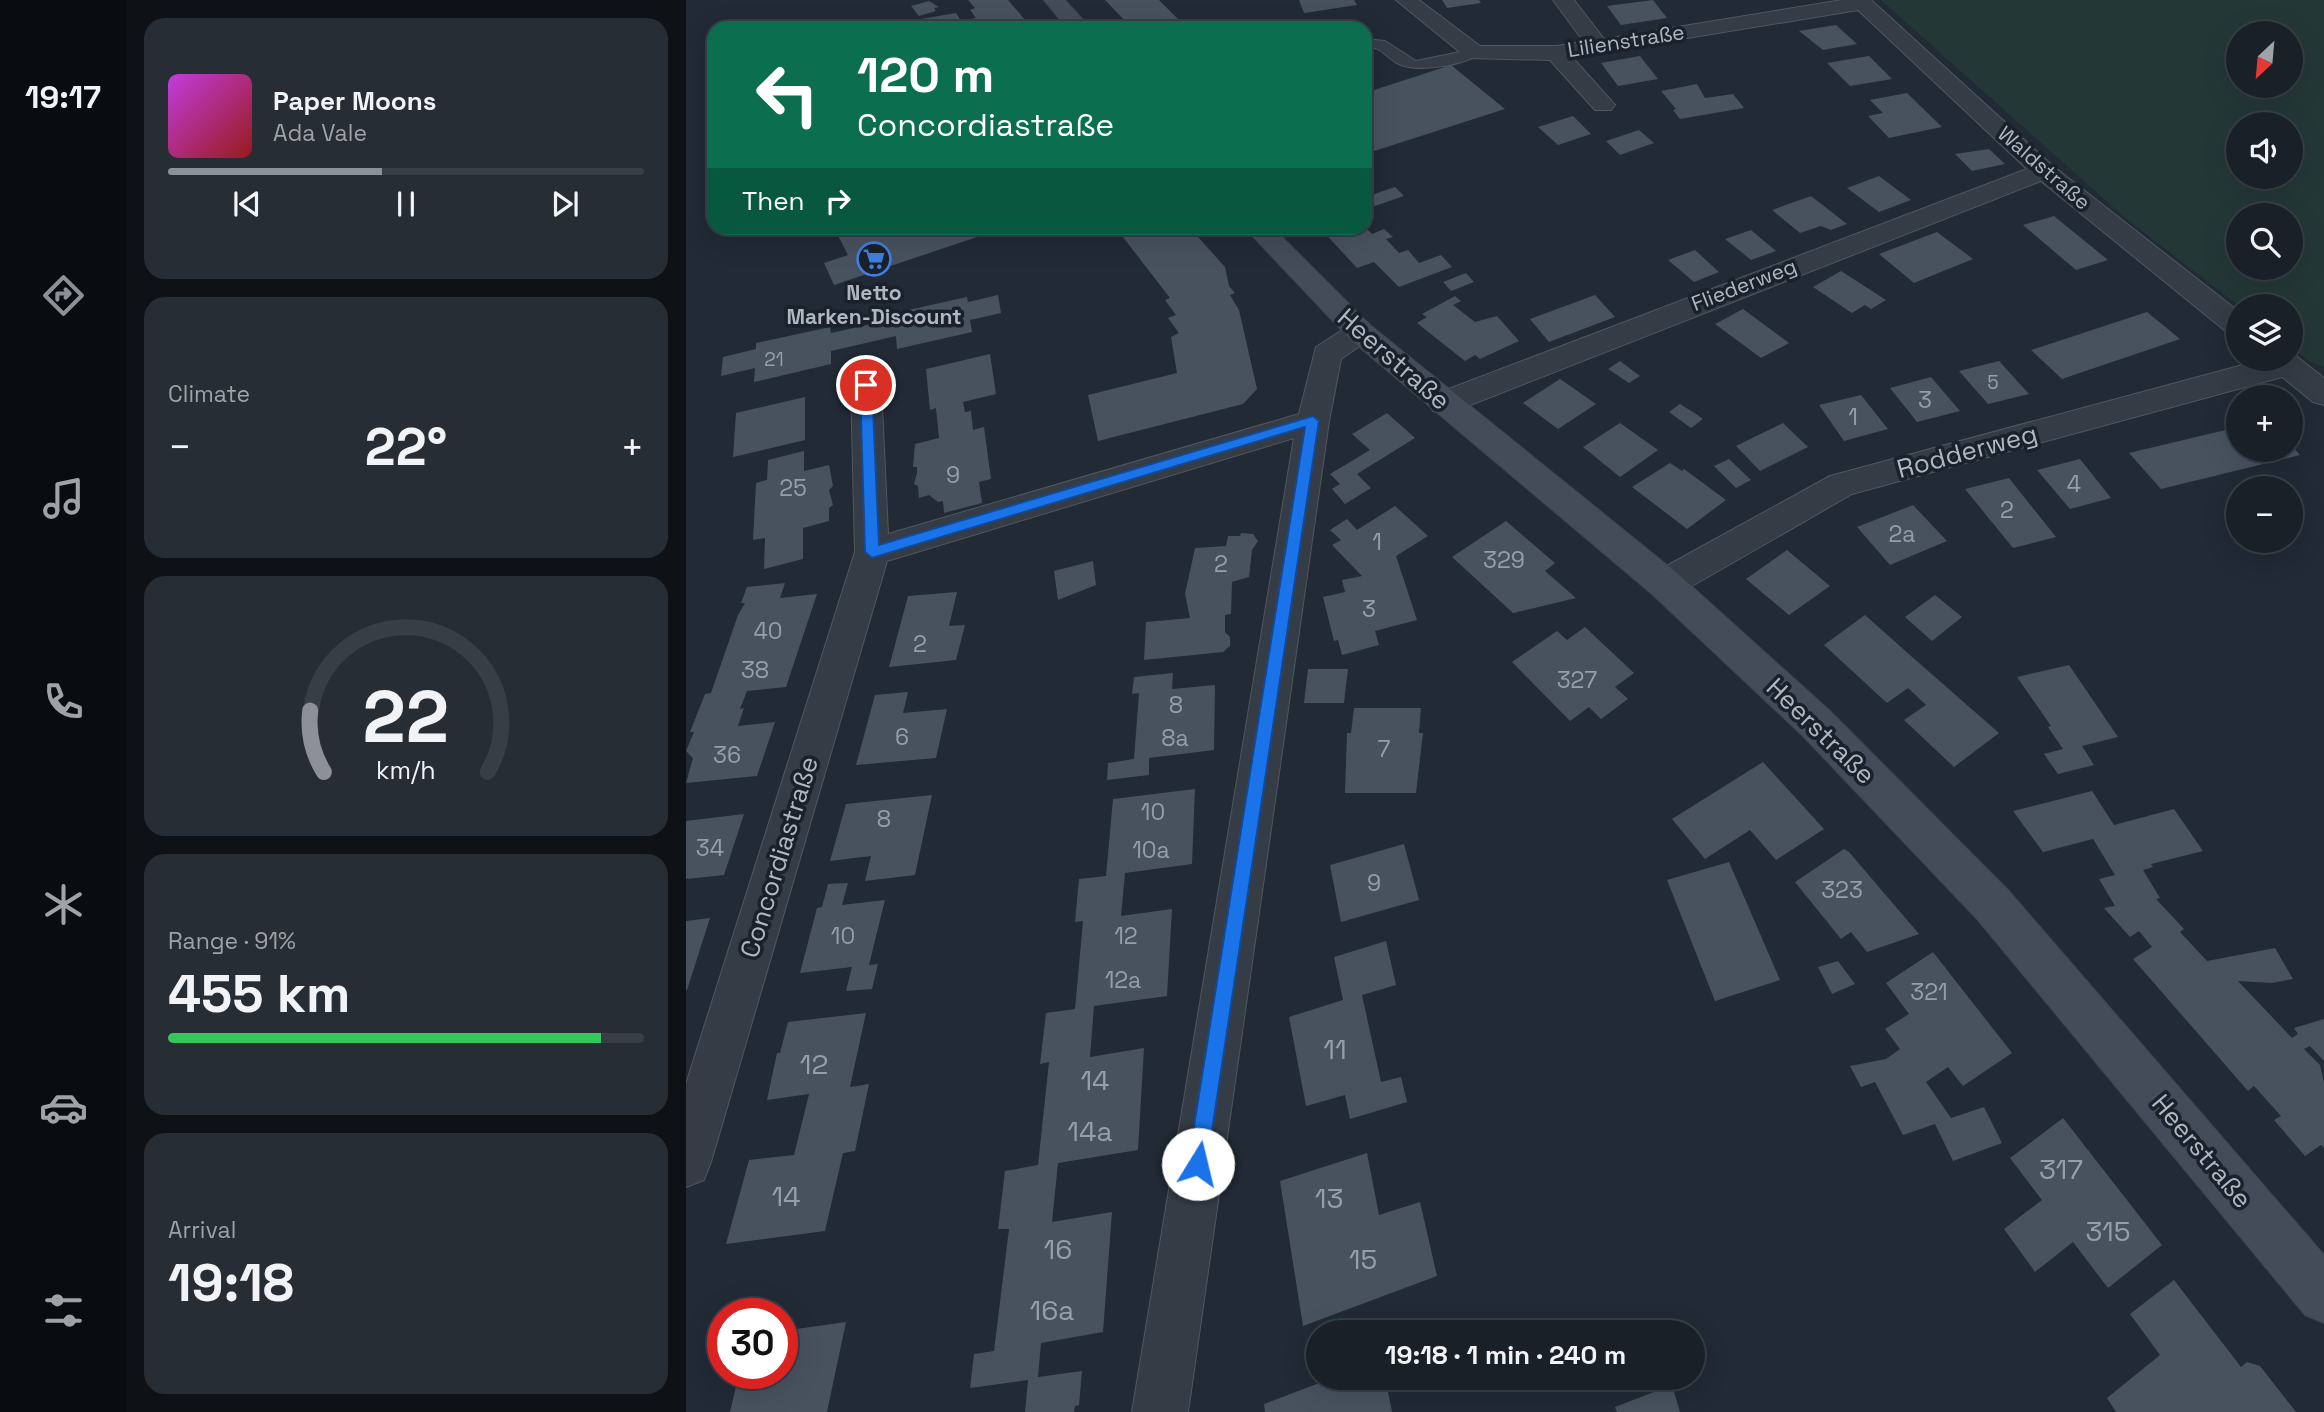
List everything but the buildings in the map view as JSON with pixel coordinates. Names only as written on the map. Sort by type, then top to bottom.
[{"type":"main road","points":[[1054,0],[1073,21]]},
{"type":"main road","name":"Heerstraße","points":[[1265,235],[1360,332],[1665,584],[1817,724],[1993,905],[2324,1296]]},
{"type":"street","points":[[1406,0],[1475,53]]},
{"type":"street","points":[[1563,0],[1598,46]]},
{"type":"street","name":"Lilienstraße","points":[[1475,53],[1556,53],[1861,1]]},
{"type":"street","name":"Waldstraße","points":[[1861,1],[2044,171],[2226,316]]},
{"type":"street","points":[[1556,53],[1603,105]]},
{"type":"street","name":"Fliederweg","points":[[1444,402],[2044,171]]},
{"type":"street","points":[[1160,1412],[1313,421],[1327,355],[1360,332]]},
{"type":"street","name":"Rodderweg","points":[[1665,584],[1842,485],[2252,371]]},
{"type":"street","points":[[2295,371],[2324,394]]},
{"type":"street","name":"Concordiastraße","points":[[686,1162],[872,552],[866,385]]},
{"type":"street","points":[[872,552],[1313,421]]},
{"type":"lane","points":[[1372,43],[1381,43],[1403,60],[1415,64],[1475,53]]},
{"type":"lane","points":[[2303,369],[2324,377]]},
{"type":"shaded area","points":[[1881,0],[2324,0],[2324,367],[2303,356],[2303,294],[2226,296],[2124,217]]},
{"type":"place","name":"Netto Marken-Discount","points":[[874,259]]},
{"type":"route","points":[[866,385],[872,552],[1313,421],[1198,1164]]}]
